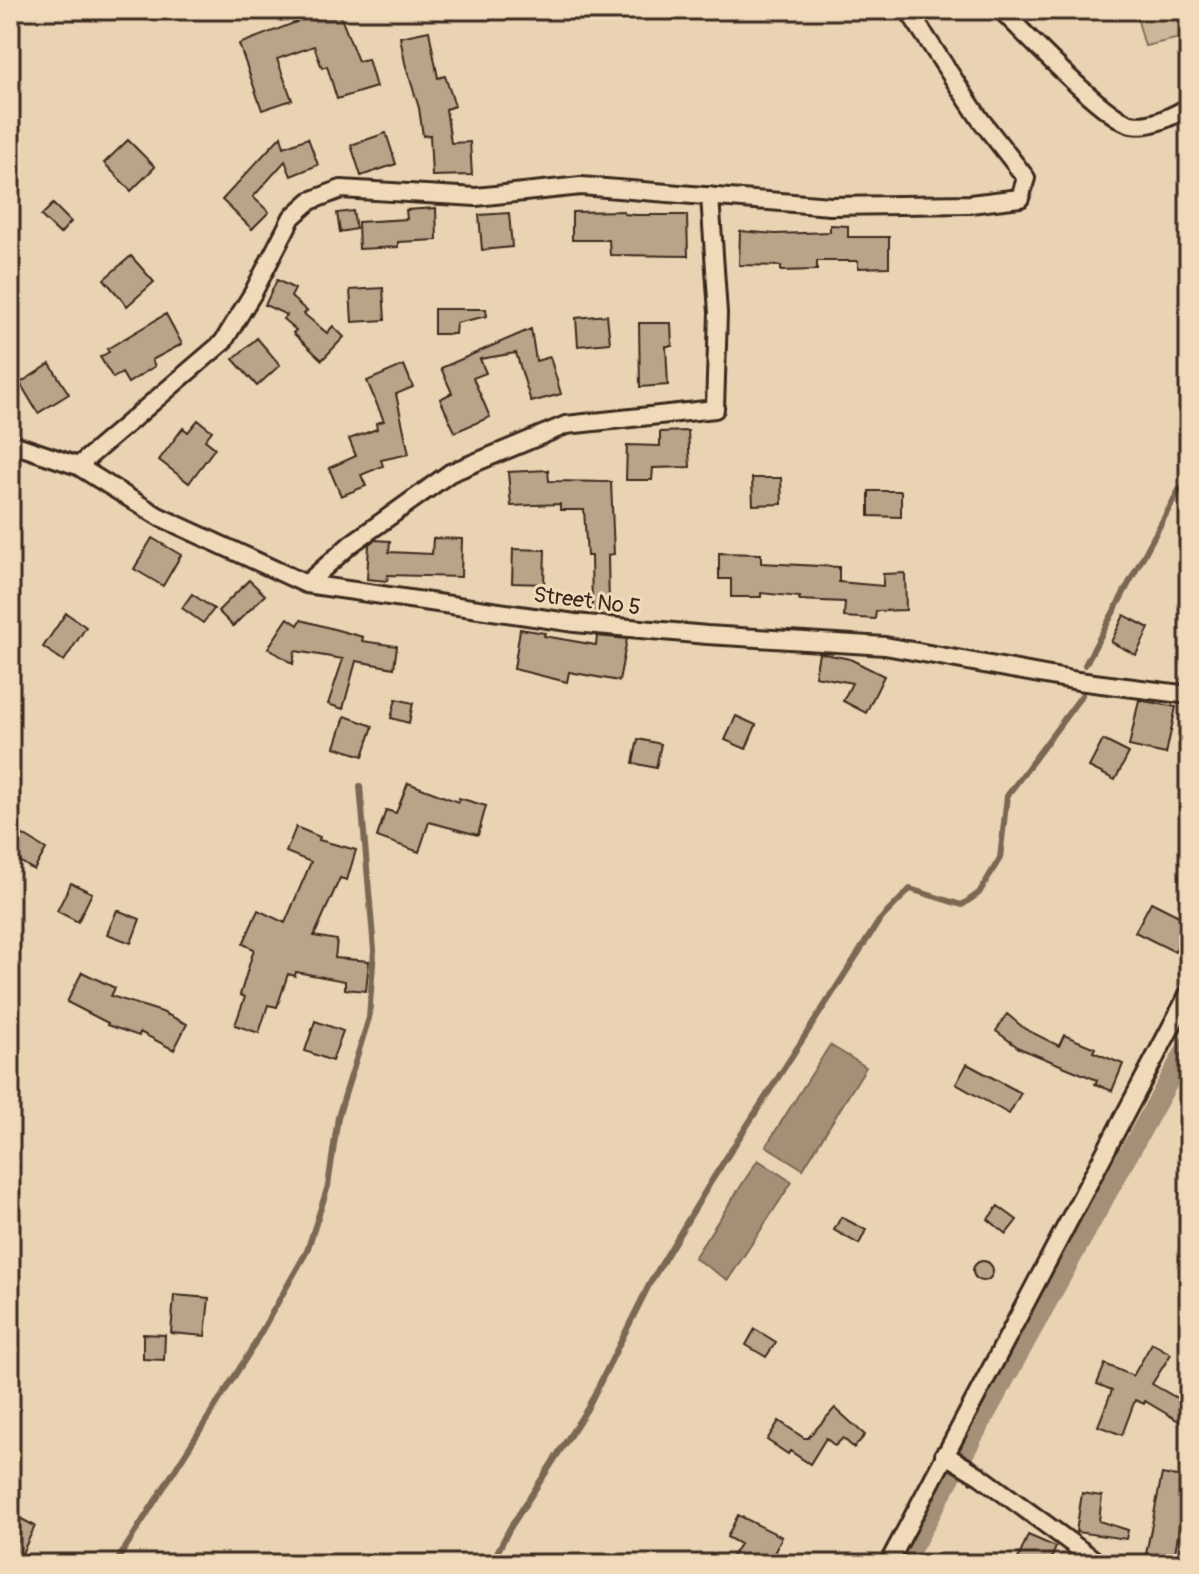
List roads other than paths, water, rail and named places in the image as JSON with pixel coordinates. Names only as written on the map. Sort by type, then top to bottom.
[{"type":"street","points":[[78,466],[223,342],[253,293],[292,217],[310,201],[341,189],[476,197],[581,186],[830,206],[970,204],[1020,198],[1026,178],[980,119],[908,10]]},
{"type":"street","points":[[1001,10],[1079,85],[1123,122],[1151,124],[1189,107]]},
{"type":"street","points":[[306,584],[351,544],[450,473],[566,425],[715,409],[718,313],[710,196]]},
{"type":"street","name":"Street No 5","points":[[10,443],[78,466],[158,516],[306,584],[575,623],[885,646],[1078,681],[1189,695]]},
{"type":"street","points":[[888,1564],[948,1456],[1189,993]]},
{"type":"street","points":[[948,1456],[1100,1564]]},
{"type":"waterway","points":[[1085,665],[1179,490]]},
{"type":"waterway","points":[[491,1564],[510,1528],[587,1409],[650,1283],[712,1180],[879,921],[910,889],[962,905],[979,893],[1000,858],[1007,796],[1082,695]]},
{"type":"waterway","points":[[115,1564],[248,1355],[307,1251],[328,1186],[338,1117],[369,1018],[374,950],[360,786]]},
{"type":"waterway","points":[[903,1564],[1189,1044]]}]
